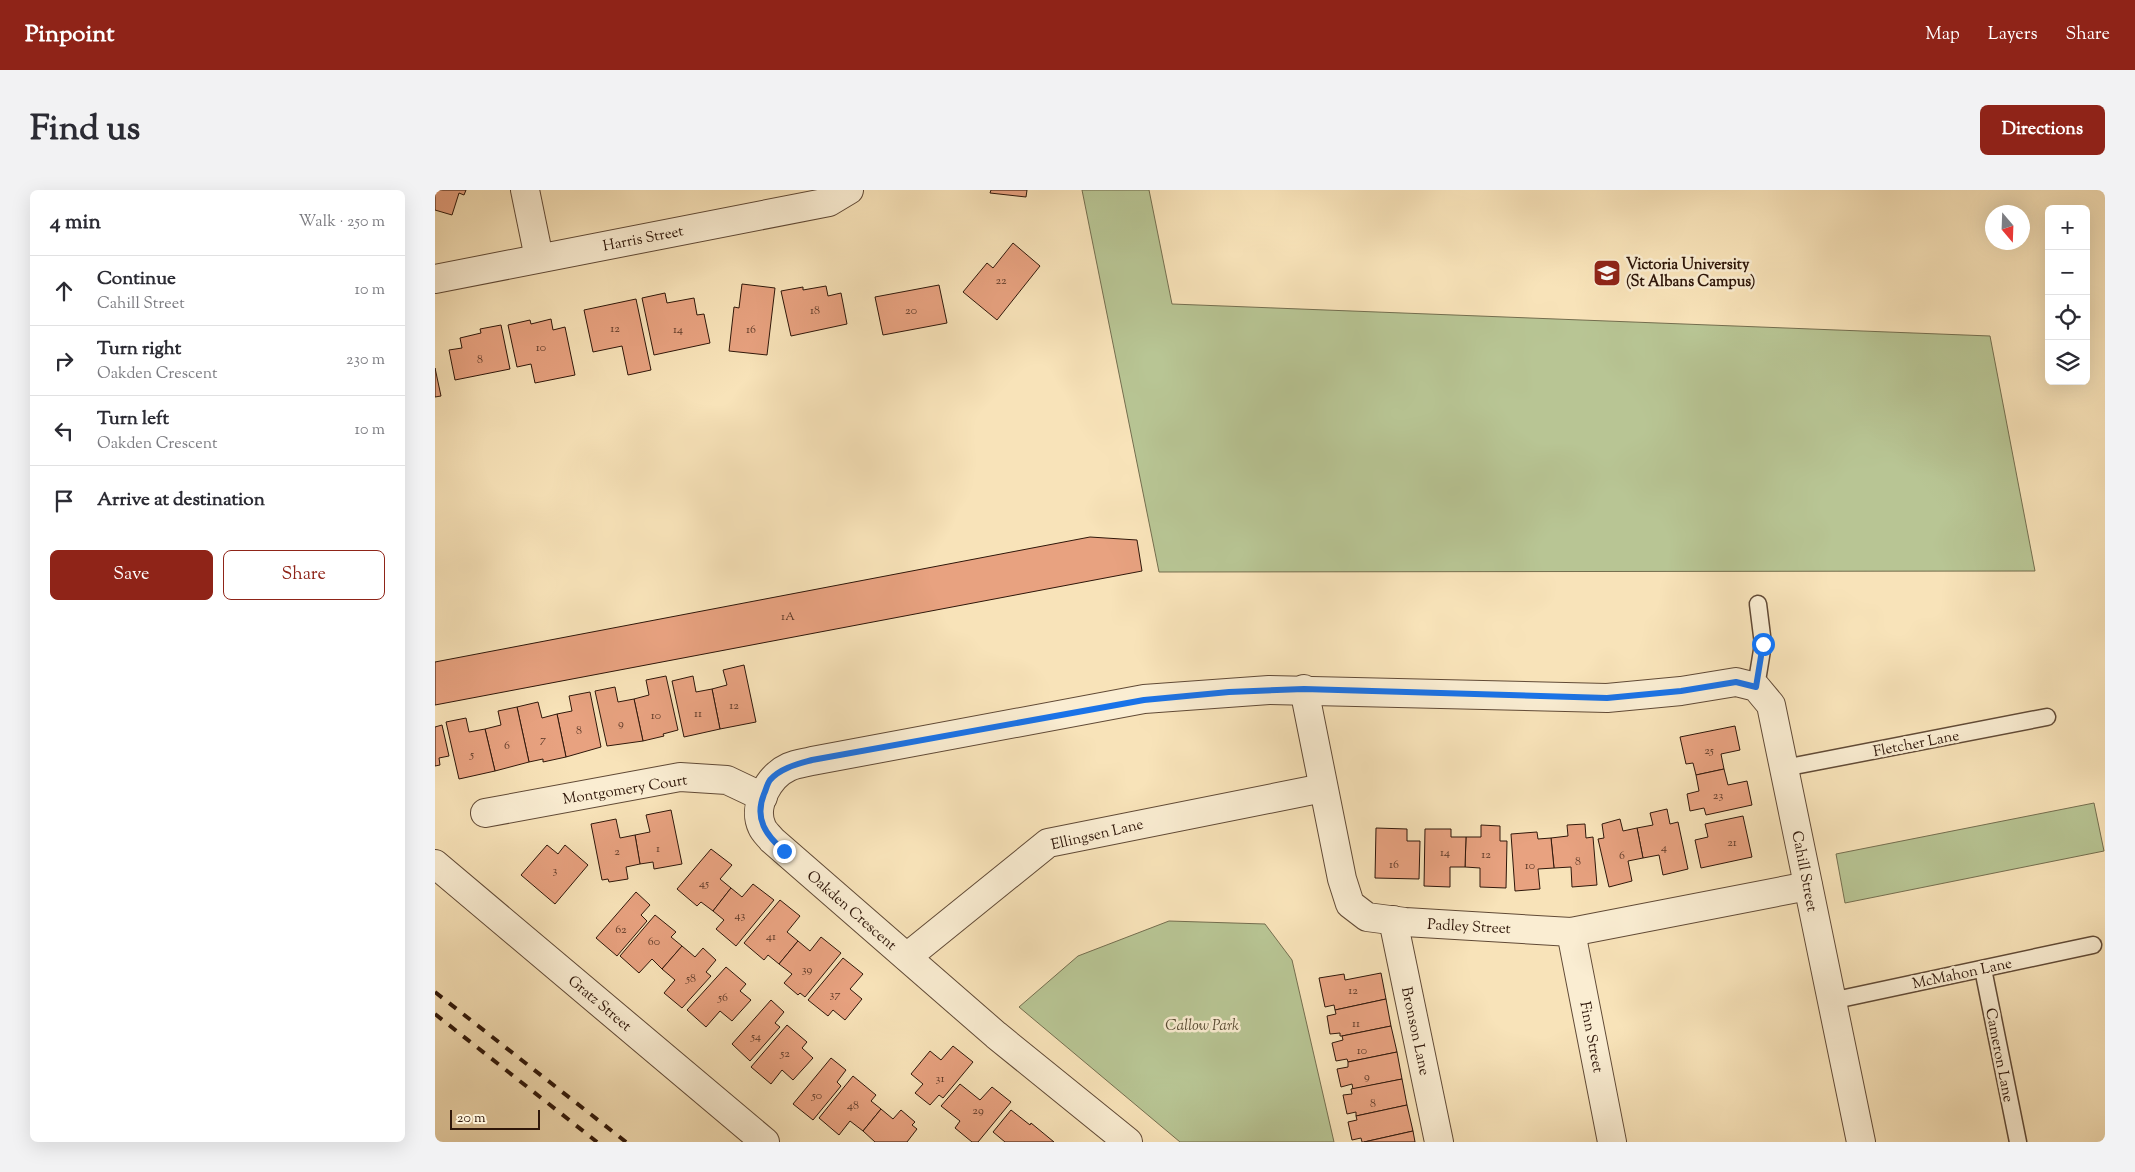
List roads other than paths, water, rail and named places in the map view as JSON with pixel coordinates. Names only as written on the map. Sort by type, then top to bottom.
[{"type":"street","points":[[525,190],[539,258]]},
{"type":"street","name":"Harris Street","points":[[435,279],[829,202],[849,190]]},
{"type":"street","name":"Oakden Crescent","points":[[1128,1142],[997,1035],[772,840],[761,826],[760,812],[770,780],[788,767],[812,760],[1144,700],[1304,689],[1607,698],[1681,691],[1736,682],[1756,687]]},
{"type":"street","name":"Cahill Street","points":[[1756,687],[1771,705],[1861,1142]]},
{"type":"street","name":"Padley Street","points":[[1304,689],[1342,878],[1350,904],[1367,916],[1393,920],[1571,932],[1808,886]]},
{"type":"street","name":"Montgomery Court","points":[[485,813],[680,777],[727,780],[763,798]]},
{"type":"street","name":"Ellingsen Lane","points":[[907,957],[1048,843],[1323,788]]},
{"type":"street","name":"Gratz Street","points":[[435,864],[765,1142]]},
{"type":"street","name":"Bronson Lane","points":[[1393,920],[1439,1142]]},
{"type":"street","name":"Finn Street","points":[[1571,932],[1612,1142]]},
{"type":"lane","points":[[1756,687],[1763,644],[1758,604]]},
{"type":"lane","name":"Fletcher Lane","points":[[1784,768],[2047,717]]},
{"type":"lane","name":"McMahon Lane","points":[[1831,1001],[2093,945]]},
{"type":"lane","name":"Cameron Lane","points":[[1983,968],[2018,1142]]},
{"type":"railway","points":[[435,992],[626,1142]]},
{"type":"railway","points":[[435,1014],[597,1142]]},
{"type":"place","name":"Victoria University (St Albans Campus)","points":[[1607,273]]},
{"type":"park label","name":"Callow Park","points":[[1202,1025]]}]
